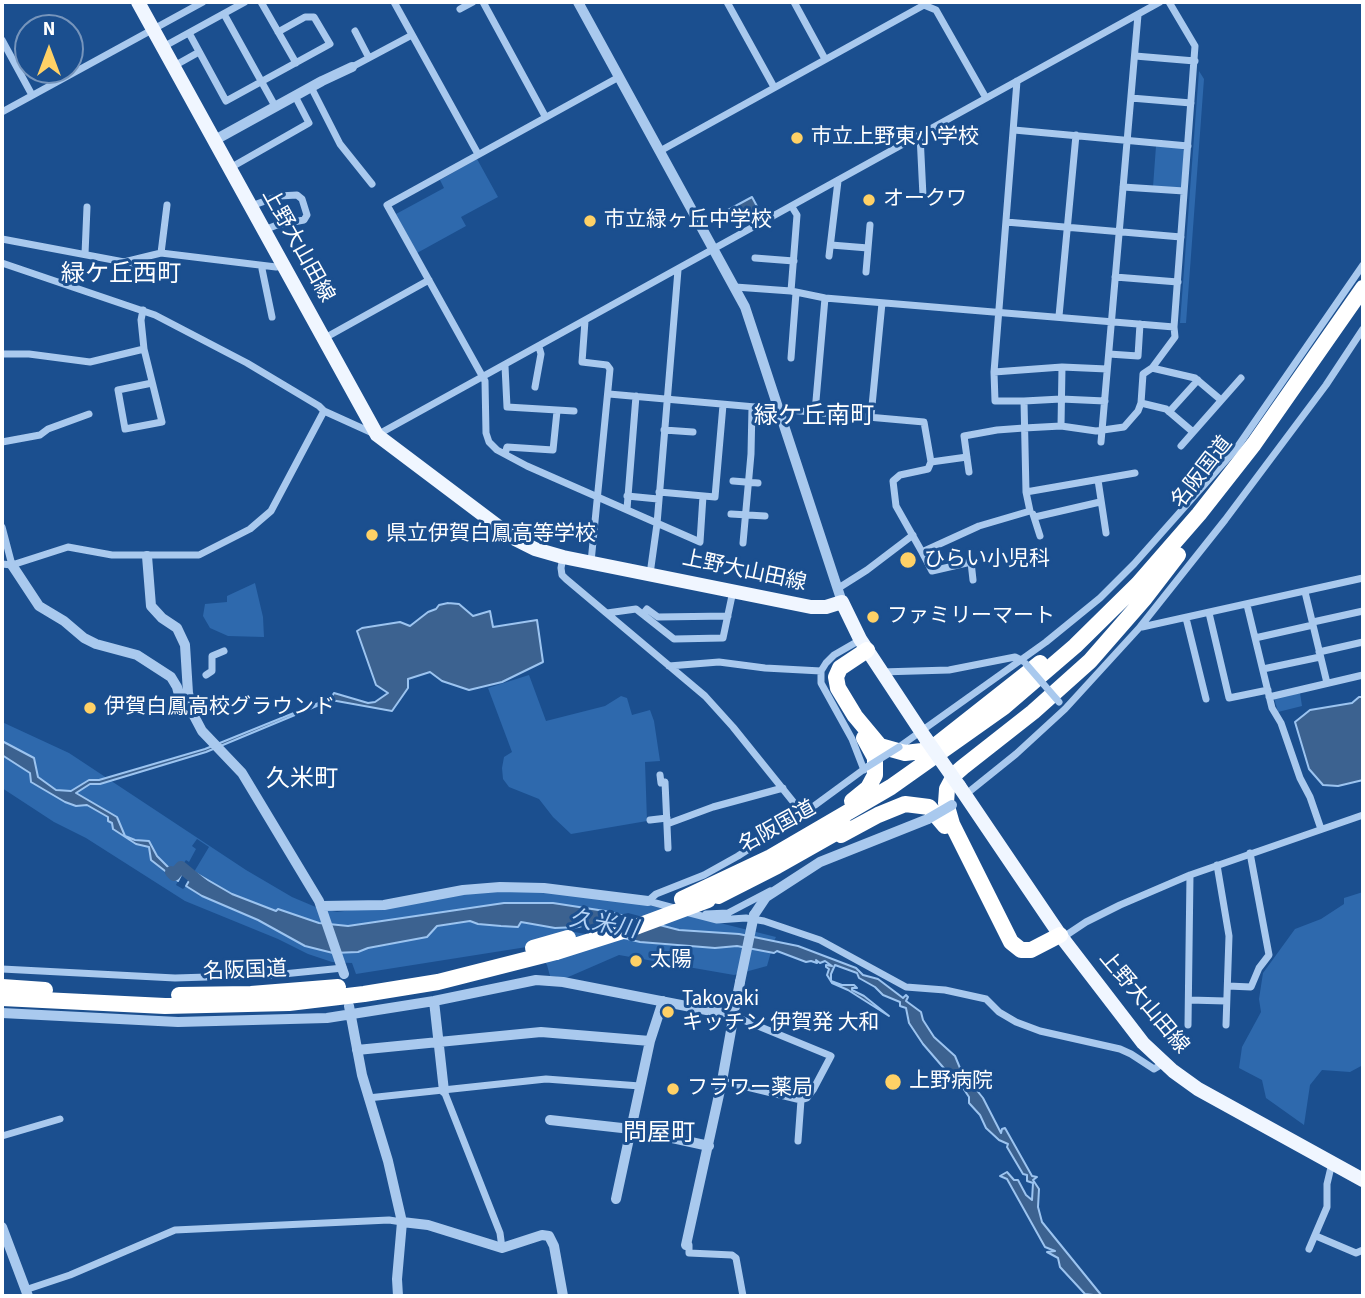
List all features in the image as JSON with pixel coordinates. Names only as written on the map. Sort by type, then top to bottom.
[{"type":"highway","name":"名阪国道","points":[[2,998],[165,1006],[289,1003],[377,993],[438,982],[556,952],[708,900],[938,756],[1004,707],[1107,616],[1171,547],[1223,483],[1363,289]]},
{"type":"highway","name":"名阪国道","points":[[2,987],[156,995],[289,992],[399,978],[468,965],[533,948],[733,883],[866,815],[1012,715],[1083,652],[1138,599],[1178,555],[1248,469],[1363,307]]},
{"type":"highway","points":[[863,645],[840,668],[836,681],[840,694],[880,746],[905,753],[929,749],[1086,625],[1122,592],[1223,483]]},
{"type":"highway","points":[[1061,937],[1027,950],[1017,948],[1011,942],[952,824],[946,803],[947,789],[955,774],[1033,712],[1090,661],[1131,615],[1178,555]]},
{"type":"highway","points":[[733,883],[860,795],[873,781],[876,767],[872,750],[836,698],[829,683],[829,675],[836,662],[863,645]]},
{"type":"highway","points":[[733,883],[758,880],[897,807],[905,804],[921,805],[934,811],[946,827],[1010,953],[1018,957],[1034,957],[1049,949],[1061,937]]},
{"type":"main road","name":"上野大山田線","points":[[138,2],[377,435],[516,539],[536,549],[563,557],[811,607],[826,607],[840,595],[863,645],[881,672],[1061,937],[1143,1043],[1198,1089],[1363,1180]]},
{"type":"street","points":[[2,112],[203,2]]},
{"type":"street","points":[[163,47],[245,2]]},
{"type":"street","points":[[261,2],[296,63]]},
{"type":"street","points":[[394,2],[478,155]]},
{"type":"street","points":[[460,9],[473,2]]},
{"type":"street","points":[[483,2],[545,116]]},
{"type":"street","points":[[578,2],[746,307],[807,484],[840,595],[912,535]]},
{"type":"street","points":[[727,2],[774,87]]},
{"type":"street","points":[[794,2],[825,60]]},
{"type":"street","points":[[911,2],[915,10]]},
{"type":"street","points":[[2,263],[143,310],[247,363],[324,411],[377,435],[1160,2]]},
{"type":"street","points":[[970,472],[964,436],[1024,428],[1061,426],[1103,430],[1124,426],[1138,411],[1141,403],[1143,374],[1152,368],[1175,337],[1195,47],[1169,2]]},
{"type":"street","points":[[660,151],[924,5],[936,10],[986,98]]},
{"type":"street","points":[[224,14],[275,106]]},
{"type":"street","points":[[1101,442],[1138,15]]},
{"type":"street","points":[[189,33],[226,101],[330,44],[314,17],[305,17],[278,32]]},
{"type":"street","points":[[355,31],[369,58]]},
{"type":"street","points":[[215,140],[412,35]]},
{"type":"street","points":[[2,40],[32,95]]},
{"type":"street","points":[[174,66],[199,52]]},
{"type":"street","points":[[1135,57],[1195,61]]},
{"type":"street","points":[[619,77],[387,205],[485,380],[486,433],[489,442],[505,454],[700,542],[703,496]]},
{"type":"street","points":[[1017,81],[994,372],[995,401],[1105,401]]},
{"type":"street","points":[[311,87],[340,144],[372,184]]},
{"type":"street","points":[[230,168],[309,123],[295,96]]},
{"type":"street","points":[[1131,98],[1191,103]]},
{"type":"street","points":[[1014,130],[1188,146]]},
{"type":"street","points":[[920,135],[923,196]]},
{"type":"street","points":[[1059,316],[1076,135]]},
{"type":"street","points":[[829,256],[838,181]]},
{"type":"street","points":[[1123,187],[1184,191]]},
{"type":"street","points":[[251,206],[279,196],[297,195],[302,199],[307,215],[304,220],[264,230]]},
{"type":"street","points":[[161,253],[167,205]]},
{"type":"street","points":[[85,254],[87,207]]},
{"type":"street","points":[[791,358],[797,215],[792,207]]},
{"type":"street","points":[[1006,222],[1181,237]]},
{"type":"street","points":[[866,272],[870,225]]},
{"type":"street","points":[[2,239],[160,269]]},
{"type":"street","points":[[831,244],[868,248]]},
{"type":"street","points":[[124,262],[161,253],[283,266]]},
{"type":"street","points":[[755,258],[794,261]]},
{"type":"street","points":[[263,265],[261,269],[272,317]]},
{"type":"street","points":[[648,901],[656,894],[704,875],[738,856],[899,747],[924,735],[1024,662],[1100,598],[1134,564],[1236,449],[1363,265]]},
{"type":"street","points":[[650,574],[657,523],[678,270]]},
{"type":"street","points":[[1115,277],[1178,282]]},
{"type":"street","points":[[323,339],[429,280]]},
{"type":"street","points":[[735,287],[794,292],[825,298],[1174,327]]},
{"type":"street","points":[[815,412],[825,298]]},
{"type":"street","points":[[871,416],[882,303]]},
{"type":"street","points":[[143,310],[141,320],[145,349],[162,422],[125,429],[118,390],[152,383]]},
{"type":"street","points":[[585,321],[582,362],[607,365],[610,369],[596,496],[592,562]]},
{"type":"street","points":[[1109,354],[1138,356],[1140,324]]},
{"type":"street","points":[[743,1296],[736,1258],[732,1255],[689,1253],[688,1245],[722,1081],[732,1025],[731,1010],[737,1002],[754,915],[766,897],[820,862],[928,819],[952,805],[962,791],[1016,754],[1065,709],[1140,627],[1225,520],[1326,385],[1363,329]]},
{"type":"street","points":[[536,387],[541,354],[539,347]]},
{"type":"street","points":[[2,354],[29,354],[89,362],[145,349]]},
{"type":"street","points":[[505,366],[507,407],[574,411]]},
{"type":"street","points":[[994,372],[1062,367],[1107,369]]},
{"type":"street","points":[[1061,426],[1062,367]]},
{"type":"street","points":[[1152,368],[1198,380],[1222,400]]},
{"type":"street","points":[[1181,446],[1241,377]]},
{"type":"street","points":[[1169,412],[1198,380]]},
{"type":"street","points":[[609,394],[924,422],[931,462],[928,469],[900,475],[893,481],[896,506],[932,571],[971,562],[973,580]]},
{"type":"street","points":[[627,509],[636,397]]},
{"type":"street","points":[[1024,401],[1026,492],[1040,536]]},
{"type":"street","points":[[1141,403],[1169,412],[1193,432]]},
{"type":"street","points":[[628,496],[715,497],[723,405]]},
{"type":"street","points":[[743,543],[752,407]]},
{"type":"street","points":[[7,564],[68,547],[112,555],[199,555],[261,522],[271,511],[324,411]]},
{"type":"street","points":[[505,454],[507,447],[553,450],[556,411]]},
{"type":"street","points":[[2,442],[40,435],[48,429],[89,414]]},
{"type":"street","points":[[664,430],[693,432]]},
{"type":"street","points":[[931,462],[967,457]]},
{"type":"street","points":[[1026,492],[1135,473]]},
{"type":"street","points":[[1098,480],[1106,533]]},
{"type":"street","points":[[733,481],[758,483]]},
{"type":"street","points":[[922,552],[979,526],[1100,502]]},
{"type":"street","points":[[731,514],[765,516]]},
{"type":"street","points":[[2,527],[7,564],[38,606],[64,621],[84,638],[137,655],[171,677],[177,687],[182,707],[192,714]]},
{"type":"street","points":[[2,969],[175,978],[343,969],[323,909],[242,773],[202,731],[192,714],[185,645],[177,628],[150,606],[147,556]]},
{"type":"street","points":[[563,557],[562,575],[719,711],[803,814]]},
{"type":"street","points":[[1140,627],[1363,578]]},
{"type":"street","points":[[607,613],[636,609],[674,639],[723,638],[733,591]]},
{"type":"street","points":[[1305,592],[1327,683]]},
{"type":"street","points":[[1247,605],[1268,693],[1321,829]]},
{"type":"street","points":[[643,614],[647,609],[658,617],[728,616]]},
{"type":"street","points":[[1255,638],[1363,611]]},
{"type":"street","points":[[1209,613],[1229,698],[1363,675]]},
{"type":"street","points":[[1186,618],[1206,699]]},
{"type":"street","points":[[1263,669],[1363,642]]},
{"type":"street","points":[[863,645],[834,655],[821,671],[823,690],[866,769]]},
{"type":"street","points":[[206,675],[212,671],[212,656],[224,651]]},
{"type":"street","points":[[881,672],[941,671],[1009,658],[1024,662],[1065,709]]},
{"type":"street","points":[[669,666],[719,662],[821,671]]},
{"type":"street","points":[[660,775],[661,783],[666,782],[668,848]]},
{"type":"street","points":[[650,820],[667,821],[783,788]]},
{"type":"street","points":[[1061,937],[1121,905],[1190,875],[1363,815]]},
{"type":"street","points":[[1228,986],[1251,987],[1259,968],[1269,955],[1250,853]]},
{"type":"street","points":[[1217,865],[1229,936],[1226,1025]]},
{"type":"street","points":[[1188,1025],[1190,875]]},
{"type":"street","points":[[323,909],[384,905],[463,890],[544,888],[648,901],[717,920],[764,920],[820,940],[906,987],[945,990],[986,999],[999,1012],[1016,1022],[1079,1041],[1120,1049],[1154,1069],[1164,1063]]},
{"type":"street","points":[[695,914],[728,913],[779,888]]},
{"type":"street","points":[[2,1013],[178,1022],[283,1020],[434,1001],[536,980],[563,982],[716,1013],[731,1010],[741,1018],[831,1056],[813,1090],[807,1098],[801,1100],[722,1081]]},
{"type":"street","points":[[1189,1000],[1226,1001]]},
{"type":"street","points":[[434,1001],[444,1090],[500,1233],[502,1248]]},
{"type":"street","points":[[616,1199],[650,1041],[663,1001]]},
{"type":"street","points":[[349,1011],[368,1098],[391,1170],[402,1222],[398,1296]]},
{"type":"street","points":[[357,1051],[541,1031],[650,1041]]},
{"type":"street","points":[[368,1098],[546,1079],[640,1086]]},
{"type":"street","points":[[798,1141],[801,1100]]},
{"type":"street","points":[[2,1136],[60,1119]]},
{"type":"street","points":[[550,1120],[631,1129],[709,1146]]},
{"type":"street","points":[[1309,1249],[1327,1207],[1326,1184],[1333,1163]]},
{"type":"street","points":[[2,1227],[26,1293],[175,1230],[389,1220],[428,1225],[502,1248],[542,1235],[549,1236],[554,1246],[563,1296]]},
{"type":"street","points":[[1316,1236],[1356,1253],[1363,1250]]},
{"type":"shaded area","points":[[1199,71],[1204,79],[1186,323],[1180,323]]},
{"type":"shaded area","points":[[1156,146],[1182,148],[1184,151],[1180,188],[1153,187]]},
{"type":"shaded area","points":[[477,159],[498,197],[461,217],[466,226],[417,253],[396,214],[444,188],[440,180]]},
{"type":"shaded area","points":[[255,583],[263,617],[264,637],[228,636],[210,628],[203,616],[205,604],[227,602],[227,596]]},
{"type":"shaded area","points":[[529,675],[546,721],[605,706],[621,696],[627,698],[632,715],[650,710],[660,761],[645,762],[647,821],[571,834],[539,799],[509,787],[503,779],[502,768],[504,757],[512,752],[488,688]]},
{"type":"shaded area","points":[[1300,693],[1302,706],[1278,712],[1274,698]]},
{"type":"shaded area","points":[[2,722],[69,753],[246,870],[292,897],[318,908],[337,912],[459,895],[545,890],[644,904],[776,937],[774,941],[739,934],[679,930],[605,911],[504,903],[348,926],[319,923],[232,894],[194,872],[209,847],[197,839],[192,846],[196,849],[189,862],[186,860],[181,867],[170,870],[157,856],[149,841],[125,836],[119,826],[99,807],[71,791],[56,790],[38,777],[2,741]]},
{"type":"shaded area","points":[[2,755],[30,773],[31,782],[65,802],[94,808],[108,817],[113,830],[135,844],[149,847],[166,874],[178,881],[176,885],[183,889],[186,886],[202,896],[258,920],[305,946],[367,948],[426,937],[437,926],[470,921],[517,927],[521,922],[555,928],[578,927],[640,942],[715,948],[737,946],[771,952],[767,966],[734,975],[619,955],[566,978],[550,976],[547,965],[533,946],[356,974],[352,963],[332,962],[308,954],[185,901],[86,838],[54,822],[2,788]]},
{"type":"shaded area","points":[[1363,892],[1363,1065],[1350,1072],[1322,1070],[1310,1085],[1304,1125],[1266,1098],[1262,1080],[1239,1068],[1242,1047],[1261,1012],[1259,999],[1263,973],[1295,929],[1321,919],[1344,904],[1344,898]]},
{"type":"water","points":[[752,197],[759,210],[735,223],[728,210]]},
{"type":"water","points":[[459,604],[473,616],[490,611],[493,627],[537,620],[543,662],[502,682],[469,690],[442,681],[430,672],[408,679],[408,688],[392,711],[331,700],[206,752],[100,784],[90,784],[76,793],[117,817],[125,836],[149,841],[157,856],[170,869],[184,869],[178,881],[151,860],[149,847],[136,844],[113,829],[108,817],[87,805],[76,806],[65,802],[31,782],[30,773],[2,755],[2,741],[34,758],[38,777],[56,790],[71,791],[89,780],[99,780],[205,749],[331,698],[334,693],[368,703],[375,702],[388,693],[376,685],[357,631],[400,622],[410,626],[439,605]]},
{"type":"water","points":[[1363,697],[1363,780],[1338,786],[1323,785],[1309,769],[1295,722],[1310,710],[1352,703]]},
{"type":"water","points":[[194,872],[232,894],[276,911],[278,909],[319,923],[348,926],[504,903],[553,903],[605,911],[679,930],[739,934],[798,946],[856,968],[863,975],[878,979],[903,998],[906,995],[906,1001],[921,1012],[934,1037],[955,1056],[960,1068],[965,1072],[966,1081],[971,1083],[983,1098],[1001,1133],[1005,1128],[1032,1176],[1037,1177],[1033,1180],[1039,1189],[1038,1207],[1042,1222],[1102,1296],[1085,1294],[1060,1267],[1058,1258],[1047,1252],[1055,1251],[1045,1247],[1007,1179],[1000,1176],[1007,1172],[1014,1180],[1018,1180],[1032,1200],[1033,1183],[1027,1181],[1027,1175],[1023,1174],[1007,1147],[1008,1144],[986,1128],[957,1079],[952,1073],[948,1073],[923,1044],[909,1023],[906,1008],[859,978],[857,973],[835,965],[831,981],[854,985],[857,988],[852,990],[889,1016],[832,983],[827,975],[829,969],[826,965],[832,966],[825,961],[806,962],[777,951],[774,953],[737,946],[715,948],[640,942],[578,927],[555,928],[521,922],[518,927],[470,921],[437,926],[427,937],[358,952],[333,953],[305,946],[258,920],[202,896],[186,886]]},
{"type":"pier","points":[[628,913],[662,922],[613,939],[569,931]]},
{"type":"waterway","name":"久米川","points":[[171,872],[174,875],[181,867],[204,886]]},
{"type":"place","name":"市立上野東小学校","points":[[797,138]]},
{"type":"place","name":"オークワ","points":[[869,200]]},
{"type":"place","name":"市立緑ヶ丘中学校","points":[[590,221]]},
{"type":"place","name":"県立伊賀白鳳高等学校","points":[[372,535]]},
{"type":"place","name":"ひらい小児科","points":[[908,560]]},
{"type":"place","name":"ファミリーマート","points":[[873,617]]},
{"type":"place","name":"伊賀白鳳高校グラウンド","points":[[90,708]]},
{"type":"place","name":"太陽","points":[[636,961]]},
{"type":"place","name":"Takoyaki キッチン 伊賀発 大和","points":[[668,1012]]},
{"type":"place","name":"上野病院","points":[[893,1082]]},
{"type":"place","name":"フラワー薬局","points":[[673,1089]]},
{"type":"district","name":"緑ケ丘西町","points":[[121,276]]},
{"type":"district","name":"緑ケ丘南町","points":[[814,418]]},
{"type":"district","name":"久米町","points":[[302,781]]},
{"type":"district","name":"問屋町","points":[[659,1135]]}]
